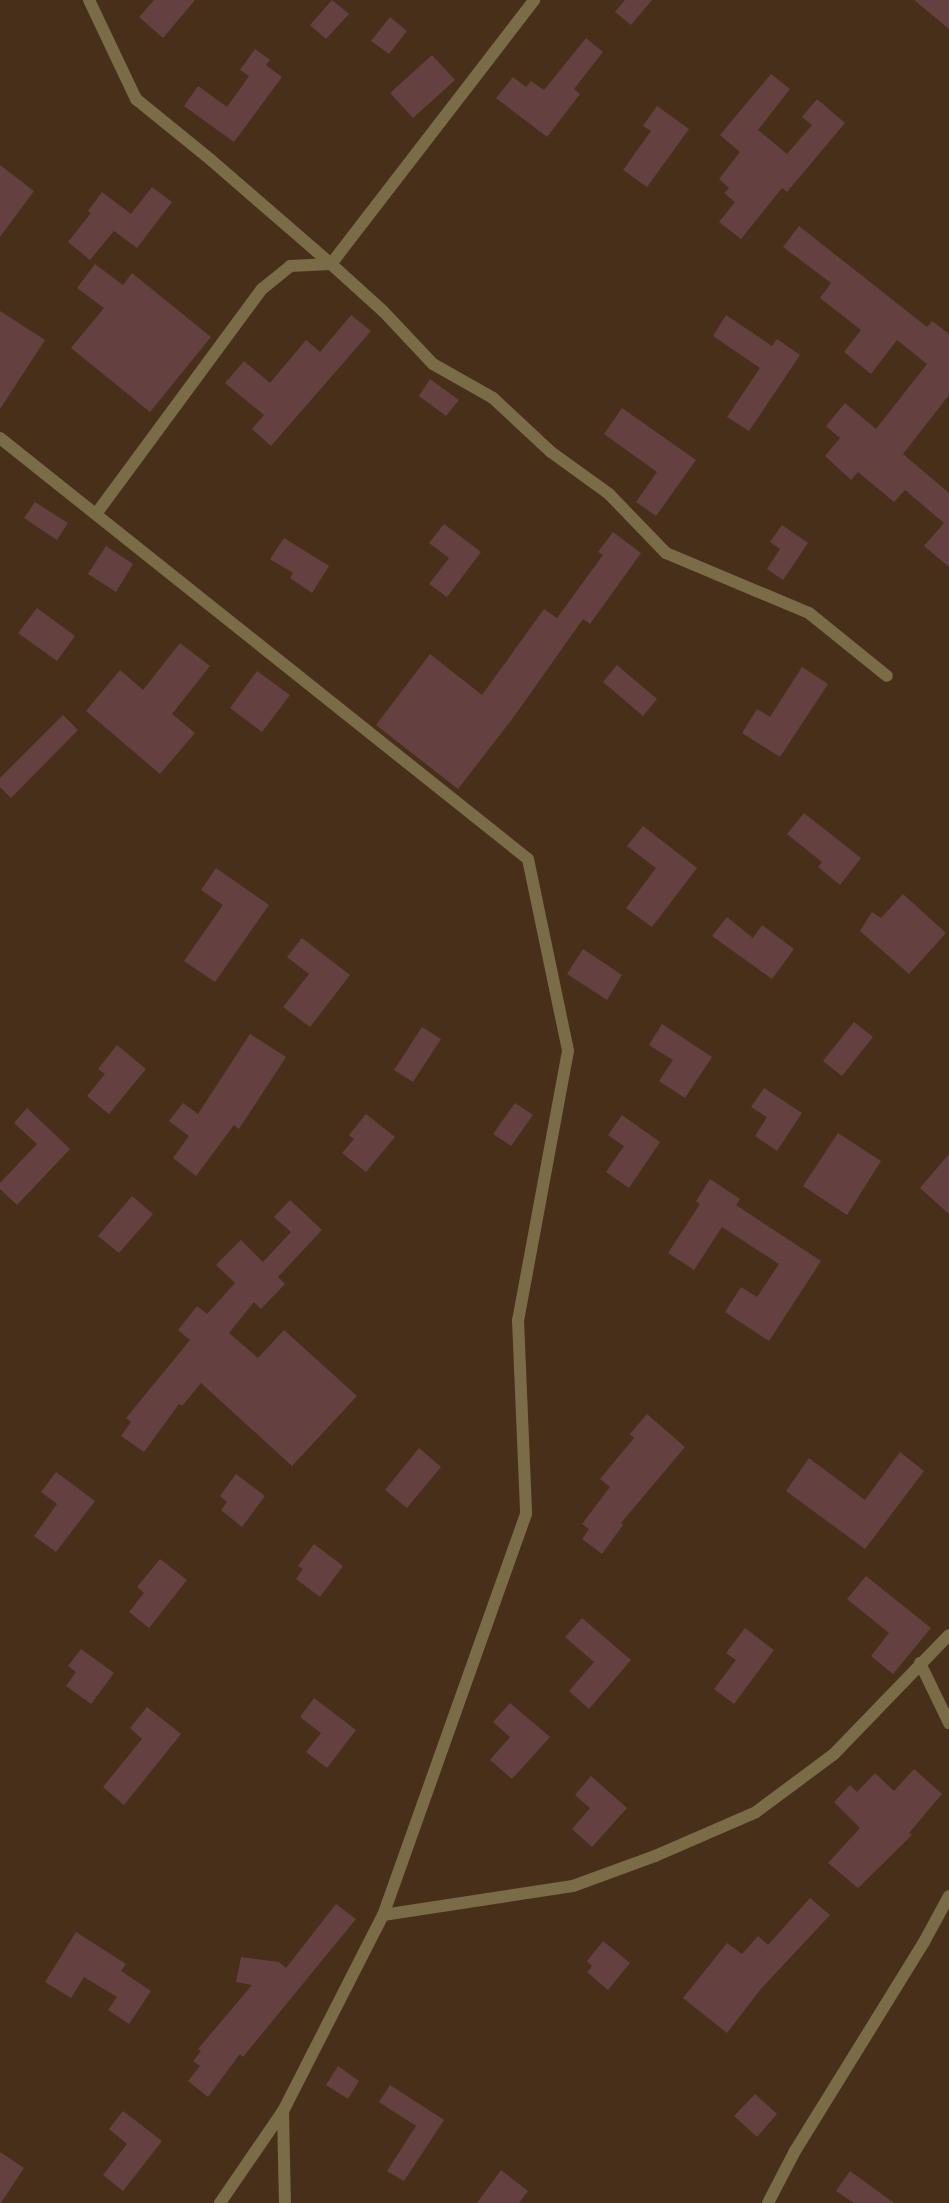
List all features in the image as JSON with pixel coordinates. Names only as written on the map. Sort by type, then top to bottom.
[{"type":"street","points":[[89,0],[136,99],[211,160],[331,264],[383,311],[433,364],[493,398],[551,452],[609,494],[666,553],[809,613],[887,676]]},
{"type":"street","points":[[96,514],[262,289],[290,266],[331,264],[534,0]]},
{"type":"street","points":[[0,438],[528,859],[568,1050],[518,1320],[526,1514],[383,1915],[283,2111],[220,2203]]},
{"type":"street","points":[[383,1915],[572,1886],[656,1856],[756,1812],[834,1754],[949,1634]]},
{"type":"street","points":[[920,1663],[949,1722]]},
{"type":"street","points":[[768,2203],[795,2151],[924,1942],[949,1896]]},
{"type":"street","points":[[283,2111],[285,2203]]},
{"type":"building","points":[[154,0],[195,0],[163,38],[139,17]]},
{"type":"building","points":[[332,0],[349,14],[326,39],[310,25]]},
{"type":"building","points":[[625,0],[652,0],[631,25],[615,12]]},
{"type":"building","points":[[914,0],[949,0],[949,29]]},
{"type":"building","points":[[390,17],[407,31],[389,54],[371,41]]},
{"type":"building","points":[[586,38],[603,52],[574,89],[580,94],[547,137],[496,98],[513,77],[526,87],[531,81],[544,90]]},
{"type":"building","points":[[255,49],[270,60],[266,65],[282,77],[234,142],[184,106],[198,86],[227,107],[249,76],[240,70]]},
{"type":"building","points":[[432,55],[455,80],[413,118],[390,93]]},
{"type":"building","points":[[771,74],[790,89],[758,130],[787,154],[812,125],[802,117],[817,99],[845,123],[787,192],[782,188],[741,239],[719,222],[735,202],[724,193],[729,188],[719,179],[740,152],[720,135]]},
{"type":"building","points":[[657,106],[689,129],[647,187],[623,170],[651,131],[643,126]]},
{"type":"building","points":[[0,165],[34,191],[0,237]]},
{"type":"building","points":[[152,187],[172,202],[137,248],[114,231],[90,260],[68,242],[91,213],[88,211],[102,192],[131,214]]},
{"type":"building","points":[[799,226],[927,327],[932,321],[949,334],[949,395],[903,454],[949,493],[949,567],[924,546],[944,523],[905,490],[894,502],[858,472],[851,480],[825,456],[840,438],[826,426],[845,403],[876,429],[927,364],[897,340],[871,374],[844,352],[861,330],[820,298],[831,283],[783,247]]},
{"type":"building","points":[[95,264],[123,285],[132,273],[211,337],[150,412],[71,348],[104,308],[77,288]]},
{"type":"building","points":[[0,311],[45,340],[0,409]]},
{"type":"building","points":[[351,315],[371,331],[271,446],[252,429],[264,415],[225,383],[244,361],[270,383],[306,340],[320,352]]},
{"type":"building","points":[[726,315],[772,346],[777,339],[800,355],[749,431],[727,417],[760,368],[713,336]]},
{"type":"building","points":[[430,379],[459,400],[446,416],[419,396]]},
{"type":"building","points":[[622,408],[696,460],[656,516],[636,502],[657,472],[604,434]]},
{"type":"building","points":[[35,502],[68,523],[57,540],[24,518]]},
{"type":"building","points":[[444,524],[481,552],[447,597],[429,584],[449,558],[429,543]]},
{"type":"building","points":[[782,525],[808,543],[783,580],[767,569],[780,549],[770,542]]},
{"type":"building","points":[[613,532],[641,553],[590,624],[583,619],[513,718],[458,789],[376,725],[430,654],[482,695],[544,609],[557,618],[603,555],[598,552]]},
{"type":"building","points":[[284,538],[329,566],[312,593],[290,578],[293,573],[270,559]]},
{"type":"building","points":[[106,546],[133,564],[116,592],[88,574]]},
{"type":"building","points":[[37,608],[75,636],[57,661],[18,633]]},
{"type":"building","points":[[180,643],[210,666],[172,714],[195,733],[160,774],[86,711],[120,670],[143,690]]},
{"type":"building","points":[[617,665],[657,699],[643,716],[603,682]]},
{"type":"building","points":[[802,667],[828,684],[780,757],[742,733],[757,709],[770,717]]},
{"type":"building","points":[[257,671],[290,695],[262,732],[230,708]]},
{"type":"building","points":[[63,715],[78,730],[11,798],[0,787],[0,778]]},
{"type":"building","points":[[804,813],[861,858],[840,885],[818,867],[822,862],[787,834]]},
{"type":"building","points":[[643,826],[697,868],[652,927],[626,908],[656,868],[627,846]]},
{"type":"building","points":[[216,868],[269,905],[215,982],[184,961],[223,905],[201,890]]},
{"type":"building","points":[[903,894],[946,933],[909,974],[860,931],[872,912],[881,918]]},
{"type":"building","points":[[727,917],[753,938],[762,925],[794,949],[772,979],[712,936]]},
{"type":"building","points":[[302,938],[350,975],[310,1027],[283,1007],[309,974],[287,957]]},
{"type":"building","points":[[583,949],[622,975],[607,1000],[567,974]]},
{"type":"building","points":[[854,1022],[873,1037],[842,1076],[823,1061]]},
{"type":"building","points":[[662,1024],[712,1057],[685,1098],[659,1081],[673,1060],[649,1045]]},
{"type":"building","points":[[422,1027],[441,1039],[413,1082],[394,1070]]},
{"type":"building","points":[[250,1034],[286,1057],[239,1129],[234,1125],[196,1176],[173,1158],[189,1136],[169,1121],[183,1103],[198,1114]]},
{"type":"building","points":[[117,1045],[146,1069],[109,1114],[87,1096],[105,1074],[98,1069]]},
{"type":"building","points":[[764,1088],[802,1113],[777,1151],[755,1136],[767,1117],[751,1107]]},
{"type":"building","points":[[515,1103],[533,1115],[511,1146],[493,1134]]},
{"type":"building","points":[[27,1108],[70,1149],[17,1205],[0,1189],[0,1183],[37,1144],[14,1123]]},
{"type":"building","points":[[366,1114],[395,1137],[366,1172],[342,1153],[354,1139],[349,1135]]},
{"type":"building","points":[[622,1115],[660,1142],[629,1188],[606,1172],[624,1146],[608,1135]]},
{"type":"building","points":[[838,1133],[881,1161],[847,1215],[803,1186]]},
{"type":"building","points":[[949,1154],[949,1214],[920,1188]]},
{"type":"building","points":[[710,1179],[740,1199],[736,1205],[821,1261],[769,1341],[725,1312],[741,1287],[757,1297],[779,1264],[722,1227],[694,1270],[668,1253],[700,1204],[696,1201]]},
{"type":"building","points":[[132,1196],[153,1214],[119,1253],[98,1236]]},
{"type":"building","points":[[290,1200],[322,1230],[278,1277],[285,1284],[261,1309],[254,1302],[229,1333],[258,1358],[284,1330],[357,1396],[292,1466],[201,1383],[182,1406],[179,1404],[144,1452],[121,1436],[131,1422],[126,1418],[190,1340],[178,1330],[197,1306],[207,1314],[235,1283],[216,1265],[241,1240],[263,1262],[291,1232],[274,1217]]},
{"type":"building","points":[[647,1414],[685,1447],[621,1523],[623,1525],[602,1554],[582,1539],[589,1529],[582,1524],[610,1487],[600,1479],[634,1438],[630,1434]]},
{"type":"building","points":[[419,1448],[441,1467],[407,1508],[385,1490]]},
{"type":"building","points":[[900,1452],[924,1471],[865,1549],[786,1491],[809,1458],[865,1500]]},
{"type":"building","points":[[56,1472],[95,1501],[56,1552],[34,1536],[57,1504],[41,1492]]},
{"type":"building","points":[[236,1474],[265,1496],[242,1527],[221,1510],[227,1502],[220,1496]]},
{"type":"building","points":[[314,1544],[343,1566],[320,1597],[296,1579],[303,1569],[298,1566]]},
{"type":"building","points":[[160,1559],[187,1580],[149,1628],[129,1612],[144,1593],[137,1587]]},
{"type":"building","points":[[866,1576],[931,1628],[893,1674],[871,1656],[889,1633],[847,1599]]},
{"type":"building","points":[[582,1618],[631,1660],[589,1709],[569,1691],[594,1662],[565,1637]]},
{"type":"building","points":[[745,1628],[774,1650],[734,1704],[714,1689],[736,1660],[726,1653]]},
{"type":"building","points":[[81,1649],[114,1673],[91,1704],[66,1686],[76,1672],[68,1666]]},
{"type":"building","points":[[314,1698],[356,1730],[327,1768],[306,1752],[321,1733],[300,1717]]},
{"type":"building","points":[[510,1703],[550,1737],[512,1779],[490,1760],[510,1737],[493,1722]]},
{"type":"building","points":[[147,1707],[181,1734],[124,1805],[103,1787],[142,1739],[130,1728]]},
{"type":"building","points":[[914,1769],[942,1794],[909,1833],[912,1835],[858,1888],[828,1863],[860,1828],[834,1802],[850,1785],[857,1792],[875,1773],[894,1791]]},
{"type":"building","points":[[591,1776],[627,1808],[592,1847],[572,1829],[590,1808],[575,1795]]},
{"type":"building","points":[[810,1898],[830,1915],[760,1990],[727,2033],[683,1998],[727,1943],[742,1954],[758,1936],[768,1945]]},
{"type":"building","points":[[336,1904],[356,1919],[243,2057],[240,2054],[208,2097],[188,2081],[200,2066],[193,2061],[201,2051],[198,2049],[252,1985],[236,1982],[241,1957],[279,1962],[286,1968]]},
{"type":"building","points":[[76,1932],[126,1964],[121,1971],[151,1991],[129,2024],[108,2010],[117,1997],[84,1977],[71,1998],[45,1982]]},
{"type":"building","points":[[603,1941],[630,1963],[608,1990],[587,1972],[592,1966],[587,1961]]},
{"type":"building","points":[[338,2066],[359,2081],[348,2099],[326,2085]]},
{"type":"building","points":[[390,2085],[444,2120],[404,2181],[387,2171],[416,2126],[379,2102]]},
{"type":"building","points":[[755,2094],[777,2114],[757,2137],[734,2116]]},
{"type":"building","points":[[123,2111],[162,2141],[123,2191],[103,2175],[127,2144],[109,2129]]},
{"type":"building","points":[[0,2152],[24,2168],[1,2203],[0,2203]]},
{"type":"building","points":[[501,2170],[528,2191],[519,2203],[477,2203]]},
{"type":"building","points":[[850,2171],[894,2203],[854,2203],[836,2191]]}]
